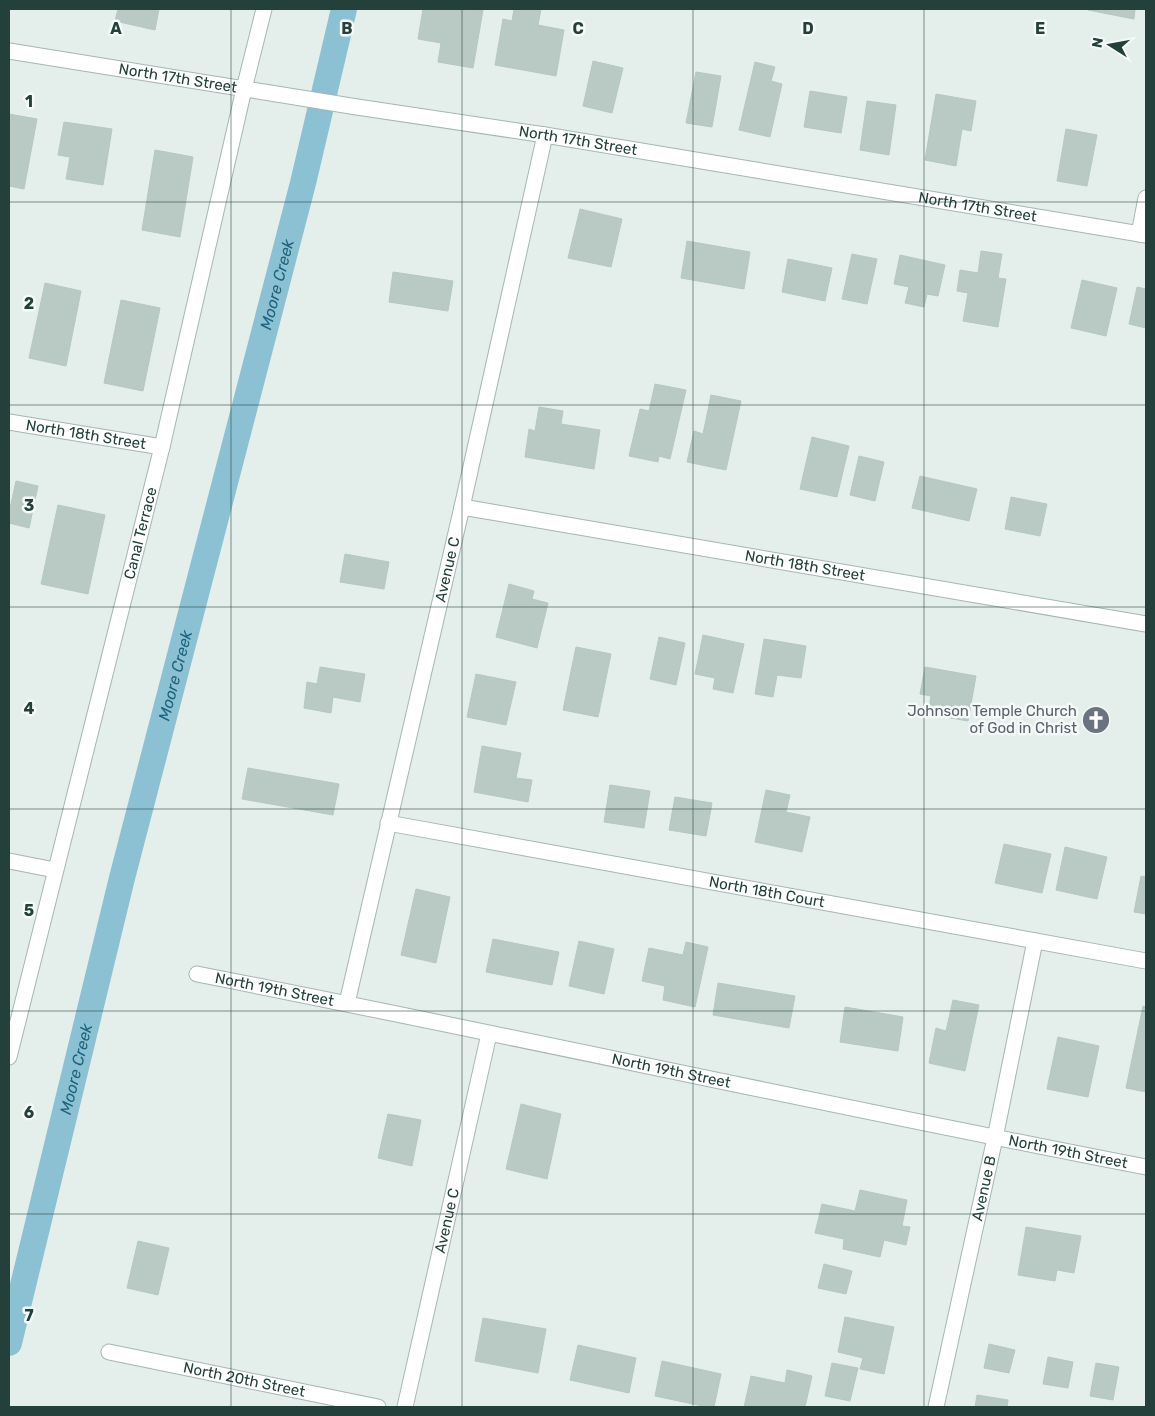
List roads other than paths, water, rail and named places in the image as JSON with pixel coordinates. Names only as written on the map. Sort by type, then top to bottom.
[{"type":"street","name":"Canal Terrace","points":[[9,1057],[162,447],[264,9]]},
{"type":"street","name":"North 17th Street","points":[[9,50],[357,107],[545,135],[1142,234]]},
{"type":"street","name":"Avenue C","points":[[346,1004],[462,507],[545,135]]},
{"type":"street","points":[[1142,234],[1146,198]]},
{"type":"street","name":"North 18th Street","points":[[9,422],[162,447]]},
{"type":"street","name":"North 18th Street","points":[[462,507],[1146,624]]},
{"type":"street","name":"North 18th Court","points":[[388,824],[1146,961]]},
{"type":"street","points":[[9,861],[55,870]]},
{"type":"street","name":"Avenue B","points":[[936,1407],[995,1138],[1035,941]]},
{"type":"street","name":"North 19th Street","points":[[197,974],[995,1138],[1146,1167]]},
{"type":"street","name":"Avenue C","points":[[405,1407],[490,1034]]},
{"type":"street","name":"North 20th Street","points":[[109,1352],[378,1407]]},
{"type":"waterway","name":"Moore Creek","points":[[9,1343],[122,878],[303,183],[344,9]]},
{"type":"place","name":"Johnson Temple Church of God in Christ","points":[[1096,720]]}]
